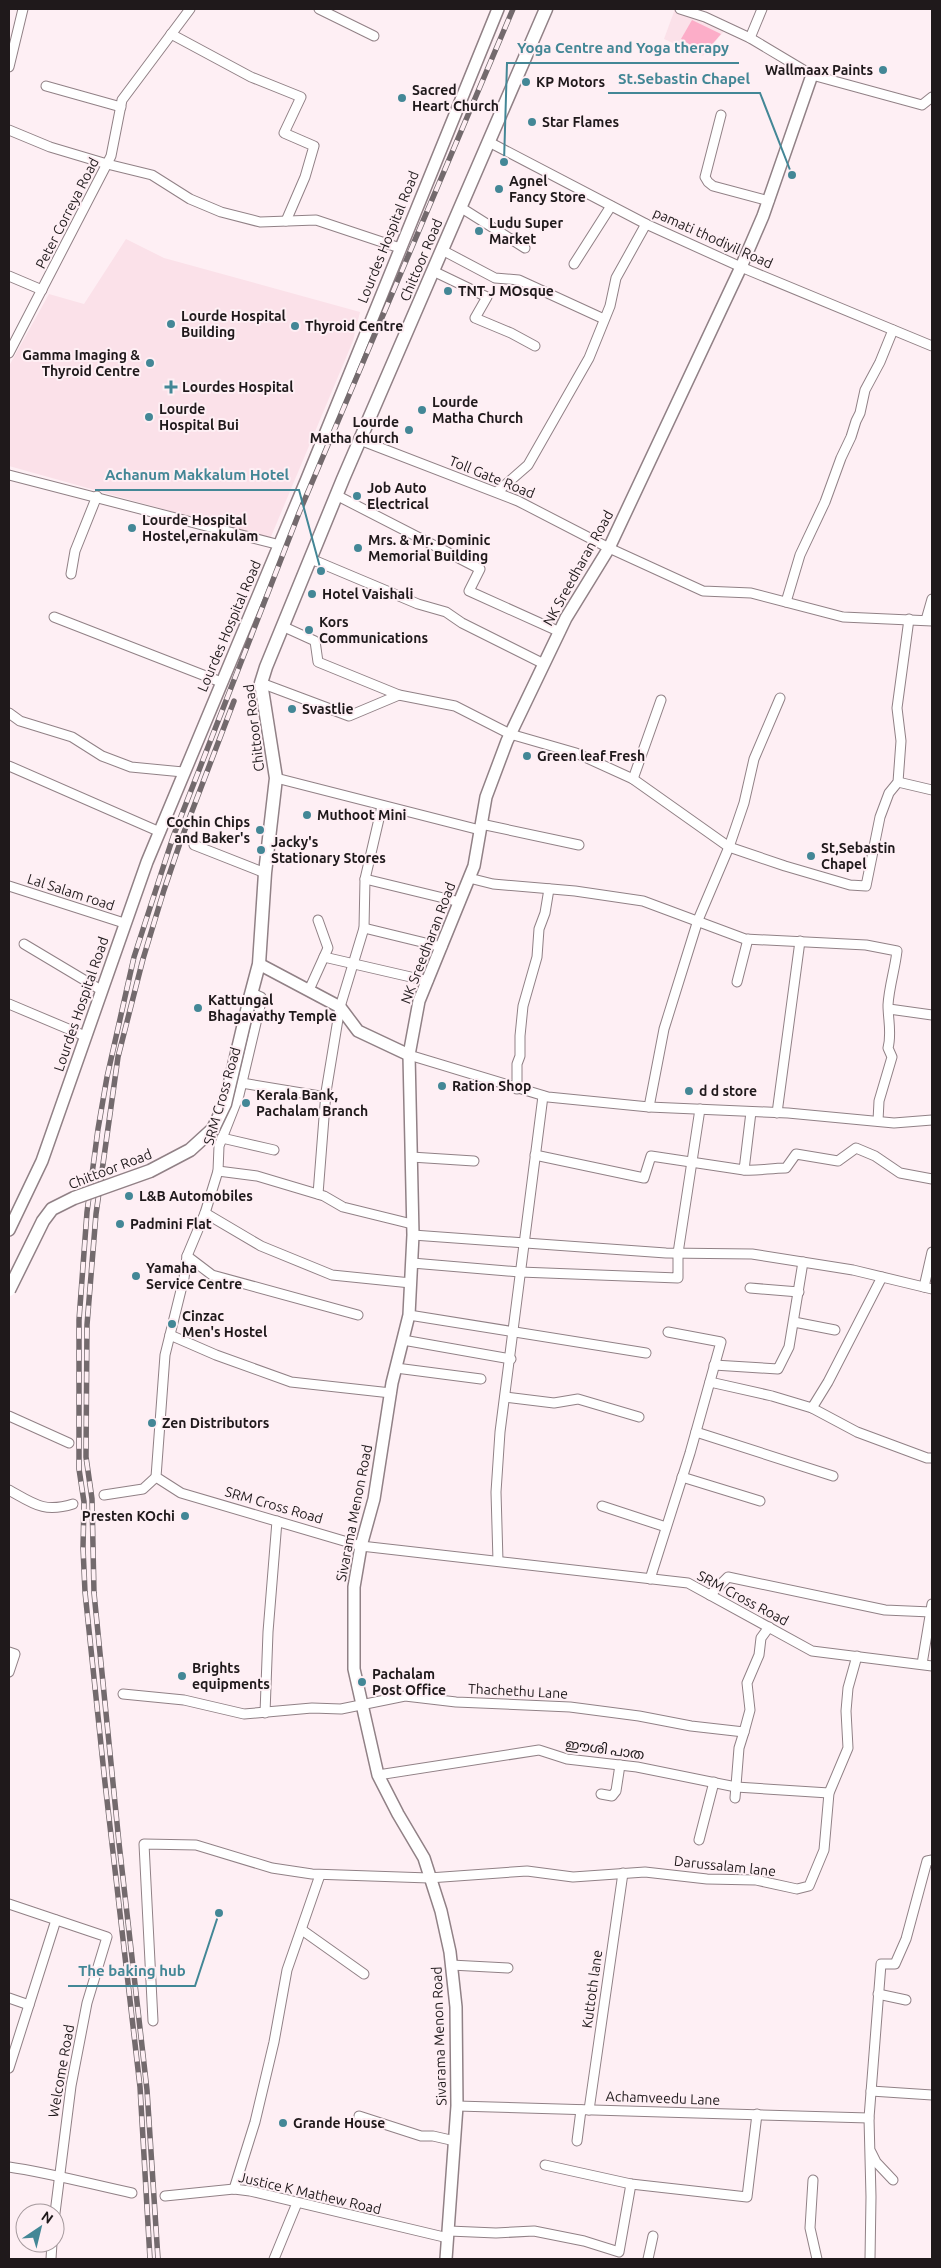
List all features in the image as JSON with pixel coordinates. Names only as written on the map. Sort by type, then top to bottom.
[{"type":"main road","name":"Chittoor Road","points":[[9,1290],[43,1221],[52,1209],[74,1198],[150,1171],[190,1150],[213,1129],[225,1104],[259,964],[265,873],[276,778],[261,683],[282,626],[336,496],[546,9]]},
{"type":"street","points":[[9,67],[23,9]]},
{"type":"street","name":"Peter Correya Road","points":[[9,354],[111,156],[122,100],[190,9]]},
{"type":"street","points":[[319,9],[374,36]]},
{"type":"street","name":"Lourdes Hospital Road","points":[[9,1230],[42,1160],[124,923],[183,772],[280,545],[498,9]]},
{"type":"street","points":[[680,9],[705,17],[750,38],[812,75],[922,105],[932,97]]},
{"type":"street","points":[[750,38],[762,9]]},
{"type":"street","points":[[172,34],[251,76],[301,98],[284,133],[314,146],[305,177],[286,221]]},
{"type":"street","name":"NK Sreedharan Road","points":[[409,1055],[419,1002],[474,866],[486,797],[510,734],[560,632],[609,548],[741,267],[769,201],[812,75]]},
{"type":"street","points":[[46,86],[121,107]]},
{"type":"street","points":[[721,115],[705,177],[713,186],[769,201]]},
{"type":"street","points":[[9,130],[50,147],[152,175],[190,199],[221,212],[260,222],[316,220],[400,248]]},
{"type":"street","name":"pamati thodiyil Road","points":[[489,142],[646,224],[741,267],[932,346]]},
{"type":"street","points":[[574,264],[611,206]]},
{"type":"street","points":[[460,207],[524,248]]},
{"type":"street","points":[[497,492],[528,465],[589,358],[604,319],[616,278],[646,224]]},
{"type":"street","points":[[442,250],[495,278],[519,280],[604,319]]},
{"type":"street","points":[[433,271],[487,297],[475,318],[511,333],[535,346]]},
{"type":"street","points":[[9,276],[42,290]]},
{"type":"street","points":[[786,602],[800,555],[825,502],[851,437],[860,413],[865,390],[880,362],[893,330]]},
{"type":"street","name":"Toll Gate Road","points":[[360,440],[518,501],[609,548],[703,591],[750,594],[843,617],[929,620]]},
{"type":"street","points":[[9,475],[97,496],[280,545]]},
{"type":"street","points":[[71,574],[75,551],[97,496]]},
{"type":"street","points":[[336,496],[480,569],[469,592],[560,632]]},
{"type":"street","points":[[311,559],[418,604],[446,612],[462,623],[544,664]]},
{"type":"street","points":[[929,620],[932,599]]},
{"type":"street","points":[[54,616],[221,682]]},
{"type":"street","points":[[282,626],[316,642],[318,662],[399,695],[455,706],[510,734],[576,753],[633,779],[729,847],[850,885],[866,886],[880,817],[889,793],[898,782],[901,742],[897,708],[909,619]]},
{"type":"street","points":[[261,683],[348,716],[399,695]]},
{"type":"street","points":[[648,1107],[664,1028],[698,920],[729,847],[744,803],[754,759],[780,698]]},
{"type":"street","points":[[633,779],[661,700]]},
{"type":"street","points":[[9,714],[20,721],[72,737],[102,756],[131,767],[183,772]]},
{"type":"street","points":[[9,766],[160,832]]},
{"type":"street","points":[[276,778],[382,806],[578,845]]},
{"type":"street","points":[[898,782],[932,790]]},
{"type":"street","points":[[318,1194],[326,1097],[340,1007],[364,928],[366,880],[382,806]]},
{"type":"street","points":[[194,845],[265,873]]},
{"type":"street","points":[[469,878],[492,884],[643,901],[748,939],[866,945],[897,951],[892,968],[889,1009],[891,1038],[888,1048],[892,1057],[879,1101],[878,1121]]},
{"type":"street","points":[[366,880],[460,902]]},
{"type":"street","name":"Lal Salam road","points":[[9,886],[124,923]]},
{"type":"street","points":[[517,1089],[517,1064],[520,1056],[523,1006],[537,957],[539,929],[545,913],[548,889]]},
{"type":"street","points":[[309,990],[328,948],[318,920]]},
{"type":"street","points":[[364,928],[442,947]]},
{"type":"street","points":[[737,982],[748,939]]},
{"type":"street","points":[[777,1113],[800,942]]},
{"type":"street","points":[[24,944],[101,990]]},
{"type":"street","points":[[324,957],[428,981]]},
{"type":"street","points":[[259,964],[340,1007],[358,1031],[409,1055],[543,1096],[648,1107],[777,1113],[894,1123],[932,1120]]},
{"type":"street","name":"SRM Cross Road","points":[[251,995],[261,997],[242,1083],[219,1146],[218,1171],[206,1213],[187,1256],[184,1278],[165,1355],[156,1477],[181,1493],[361,1546],[688,1583],[812,1651],[932,1666]]},
{"type":"street","points":[[9,1004],[85,1036]]},
{"type":"street","points":[[889,1009],[932,1015]]},
{"type":"street","name":"Sivarama Menon Road","points":[[409,1055],[413,1229],[409,1315],[390,1393],[374,1499],[361,1546],[354,1587],[354,1669],[378,1775],[424,1858],[441,1911],[451,1965],[456,2007],[457,2106],[446,2259]]},
{"type":"street","points":[[242,1083],[326,1097]]},
{"type":"street","points":[[498,1561],[496,1492],[505,1397],[523,1242],[543,1096]]},
{"type":"street","points":[[412,1263],[520,1272],[678,1278],[678,1253],[700,1109]]},
{"type":"street","points":[[744,1170],[751,1112]]},
{"type":"street","points":[[222,1138],[274,1150]]},
{"type":"street","points":[[535,1155],[644,1178],[651,1156],[760,1172],[771,1168],[786,1168],[796,1154],[838,1161],[856,1148],[875,1156],[900,1173],[932,1179]]},
{"type":"street","points":[[411,1157],[474,1161]]},
{"type":"street","points":[[218,1171],[257,1176],[318,1194],[343,1207],[413,1229],[523,1242],[678,1253],[752,1254],[882,1276],[928,1288],[932,1252]]},
{"type":"street","points":[[206,1213],[261,1246],[332,1275],[411,1283]]},
{"type":"street","points":[[187,1256],[212,1274],[358,1315]]},
{"type":"street","points":[[714,1365],[778,1369],[789,1347],[803,1262]]},
{"type":"street","points":[[812,1408],[828,1382],[882,1276]]},
{"type":"street","points":[[750,1288],[798,1292]]},
{"type":"street","points":[[409,1315],[646,1353]]},
{"type":"street","points":[[794,1322],[835,1330]]},
{"type":"street","points":[[650,1579],[696,1432],[720,1342],[668,1332]]},
{"type":"street","points":[[170,1335],[216,1355],[291,1382],[390,1393]]},
{"type":"street","points":[[403,1340],[510,1359]]},
{"type":"street","points":[[396,1368],[481,1379]]},
{"type":"street","points":[[710,1382],[812,1408],[857,1432],[927,1458],[932,1458]]},
{"type":"street","points":[[505,1397],[554,1403],[578,1399],[639,1417]]},
{"type":"street","points":[[9,1416],[69,1443]]},
{"type":"street","points":[[696,1432],[833,1476]]},
{"type":"street","points":[[104,1495],[143,1488],[156,1477]]},
{"type":"street","points":[[682,1477],[760,1502]]},
{"type":"street","points":[[9,1490],[41,1508],[60,1508],[74,1504]]},
{"type":"street","points":[[602,1506],[666,1527]]},
{"type":"street","points":[[266,1713],[268,1632],[277,1521]]},
{"type":"street","points":[[710,1595],[728,1577],[885,1610],[932,1608],[922,1664]]},
{"type":"street","points":[[735,1798],[739,1748],[750,1710],[747,1683],[759,1655],[762,1638],[769,1627]]},
{"type":"street","points":[[9,1672],[12,1653]]},
{"type":"street","name":"Darussalam lane","points":[[153,2021],[144,1844],[196,1845],[272,1868],[320,1875],[429,1878],[527,1871],[573,1876],[644,1872],[707,1879],[756,1880],[797,1889],[810,1886],[824,1850],[829,1793],[848,1748],[846,1710],[848,1688],[857,1656]]},
{"type":"street","name":"Thachethu Lane","points":[[123,1694],[184,1700],[244,1714],[312,1708],[341,1709],[405,1696],[465,1702],[570,1707],[639,1716],[691,1726],[744,1732]]},
{"type":"street","name":"ഈശി പാത","points":[[378,1775],[540,1750],[567,1759],[620,1765],[736,1786],[829,1793]]},
{"type":"street","points":[[601,1794],[612,1796],[616,1791],[620,1765]]},
{"type":"street","points":[[699,1840],[714,1782]]},
{"type":"street","points":[[870,2259],[869,2118],[881,1964],[895,1964],[906,1939],[927,1861],[932,1860]]},
{"type":"street","name":"Kuttoth lane","points":[[577,2141],[585,2110],[623,1873]]},
{"type":"street","points":[[234,2189],[255,2122],[274,2042],[287,1970],[320,1875]]},
{"type":"street","points":[[9,1904],[56,1920],[9,2068]]},
{"type":"street","name":"Welcome Road","points":[[55,2203],[71,2086],[87,2003],[107,1937],[56,1920]]},
{"type":"street","points":[[302,1930],[364,1974]]},
{"type":"street","points":[[451,1965],[508,1968]]},
{"type":"street","points":[[878,1994],[906,2000]]},
{"type":"street","points":[[9,1998],[28,2006]]},
{"type":"street","points":[[871,2091],[932,2095]]},
{"type":"street","name":"Achamveedu Lane","points":[[457,2106],[869,2118]]},
{"type":"street","points":[[545,2165],[631,2184],[747,2197],[757,2114]]},
{"type":"street","points":[[359,2116],[420,2136],[433,2136],[455,2141]]},
{"type":"street","points":[[870,2149],[876,2162],[894,2180]]},
{"type":"street","points":[[9,2167],[59,2175],[72,2180],[132,2193]]},
{"type":"street","points":[[813,2180],[810,2228],[817,2259]]},
{"type":"street","name":"Justice K Mathew Road","points":[[165,2196],[234,2189],[448,2234],[534,2231],[584,2241],[619,2252],[631,2184]]},
{"type":"street","points":[[274,2259],[297,2202]]},
{"type":"street","points":[[648,2259],[653,2236]]},
{"type":"shaded area","points":[[675,9],[679,9],[724,31],[703,56],[664,39]]},
{"type":"shaded area","points":[[692,20],[721,34],[708,49],[694,47],[681,39]]},
{"type":"shaded area","name":"Lourdes Hospital","points":[[126,239],[164,258],[360,312],[353,341],[270,539],[9,466],[9,366],[49,294],[84,304]]},
{"type":"railway","points":[[150,2259],[140,2087],[85,1592],[83,1548],[84,1502],[79,1469],[79,1320],[87,1212],[98,1129],[107,1077],[134,957],[173,837],[299,513],[513,9]]},
{"type":"railway","points":[[158,2259],[147,2090],[119,1843],[94,1593],[92,1499],[86,1457],[87,1325],[96,1214],[118,1057],[143,959],[164,890],[234,701]]},
{"type":"place","name":"Wallmaax Paints","points":[[883,70]]},
{"type":"place","name":"KP Motors","points":[[526,82]]},
{"type":"place","name":"Sacred Heart Church","points":[[402,98]]},
{"type":"place","name":"Star Flames","points":[[532,122]]},
{"type":"place","name":"Yoga Centre and Yoga therapy","points":[[504,162]]},
{"type":"place","name":"St.Sebastin Chapel","points":[[792,175]]},
{"type":"place","name":"Agnel Fancy Store","points":[[499,189]]},
{"type":"place","name":"Ludu Super Market","points":[[479,231]]},
{"type":"place","name":"TNT J MOsque","points":[[448,291]]},
{"type":"place","name":"Lourde Hospital Building","points":[[171,324]]},
{"type":"place","name":"Thyroid Centre","points":[[295,326]]},
{"type":"place","name":"Gamma Imaging & Thyroid Centre","points":[[150,363]]},
{"type":"place","name":"Lourdes Hospital","points":[[171,387]]},
{"type":"place","name":"Lourde Matha Church","points":[[422,410]]},
{"type":"place","name":"Lourde Hospital Bui","points":[[149,417]]},
{"type":"place","name":"Lourde Matha church","points":[[409,430]]},
{"type":"place","name":"Job Auto Electrical","points":[[357,496]]},
{"type":"place","name":"Lourde Hospital Hostel,ernakulam","points":[[132,528]]},
{"type":"place","name":"Mrs. & Mr. Dominic Memorial Building","points":[[358,548]]},
{"type":"place","name":"Achanum Makkalum Hotel","points":[[321,571]]},
{"type":"place","name":"Hotel Vaishali","points":[[312,594]]},
{"type":"place","name":"Kors Communications","points":[[309,630]]},
{"type":"place","name":"Svastlie","points":[[292,709]]},
{"type":"place","name":"Green leaf Fresh","points":[[527,756]]},
{"type":"place","name":"Muthoot Mini","points":[[307,815]]},
{"type":"place","name":"Cochin Chips and Baker's","points":[[260,830]]},
{"type":"place","name":"Jacky's Stationary Stores","points":[[261,850]]},
{"type":"place","name":"St,Sebastin Chapel","points":[[811,856]]},
{"type":"place","name":"Kattungal Bhagavathy Temple","points":[[198,1008]]},
{"type":"place","name":"Ration Shop","points":[[442,1086]]},
{"type":"place","name":"d d store","points":[[689,1091]]},
{"type":"place","name":"Kerala Bank, Pachalam Branch","points":[[246,1103]]},
{"type":"place","name":"L&B Automobiles","points":[[129,1196]]},
{"type":"place","name":"Padmini Flat","points":[[120,1224]]},
{"type":"place","name":"Yamaha Service Centre","points":[[136,1276]]},
{"type":"place","name":"Cinzac Men's Hostel","points":[[172,1324]]},
{"type":"place","name":"Zen Distributors","points":[[152,1423]]},
{"type":"place","name":"Presten KOchi","points":[[185,1516]]},
{"type":"place","name":"Brights equipments","points":[[182,1676]]},
{"type":"place","name":"Pachalam Post Office","points":[[362,1682]]},
{"type":"place","name":"The baking hub","points":[[219,1913]]},
{"type":"place","name":"Grande House","points":[[283,2123]]}]
